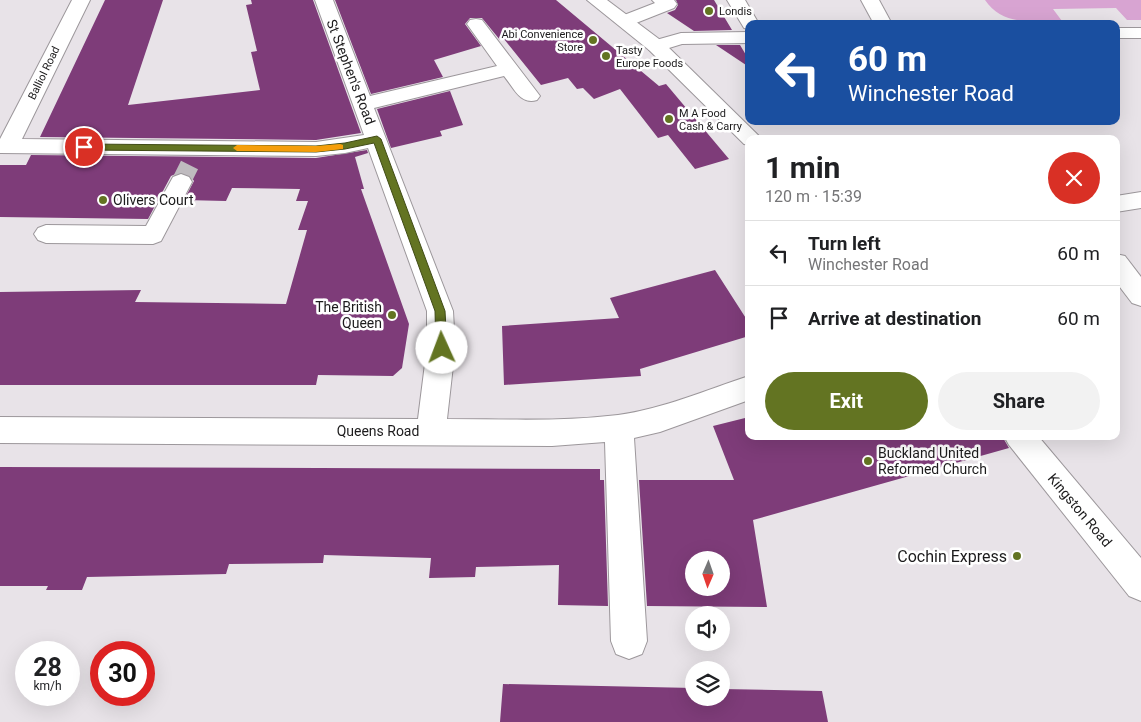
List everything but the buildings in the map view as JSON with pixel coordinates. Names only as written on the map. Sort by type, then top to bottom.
[{"type":"street","name":"Balliol Road","points":[[4,146],[81,0]]},
{"type":"street","name":"St Stephen's Road","points":[[324,0],[440,311],[442,348],[431,432]]},
{"type":"street","points":[[596,0],[656,46],[748,135]]},
{"type":"street","points":[[625,21],[668,4],[661,0]]},
{"type":"street","points":[[736,0],[748,20]]},
{"type":"street","points":[[870,0],[881,20]]},
{"type":"street","points":[[476,24],[530,96]]},
{"type":"street","points":[[1120,33],[1141,33]]},
{"type":"street","points":[[656,46],[674,40],[689,38],[745,37]]},
{"type":"street","points":[[364,104],[509,69]]},
{"type":"street","points":[[4,146],[190,165],[345,146],[377,139]]},
{"type":"street","points":[[46,234],[154,235],[190,165]]},
{"type":"street","points":[[1120,203],[1141,200]]},
{"type":"street","points":[[1120,268],[1141,296]]},
{"type":"street","name":"Queens Road","points":[[0,430],[552,433],[619,428],[660,419],[745,389]]},
{"type":"street","points":[[619,428],[629,641]]},
{"type":"street","name":"Kingston Road","points":[[1021,440],[1141,584]]},
{"type":"shaded area","points":[[985,0],[1141,0],[1141,20],[1127,20],[1116,8],[1053,9],[1061,20],[1017,20],[1000,14]]},
{"type":"tunnel","points":[[181,182],[190,164]]},
{"type":"slow traffic","points":[[237,148],[316,149],[340,147]]},
{"type":"place","name":"Londis","points":[[709,11]]},
{"type":"place","name":"Abi Convenience Store","points":[[593,40]]},
{"type":"place","name":"Tasty Europe Foods","points":[[606,56]]},
{"type":"place","name":"M A Food Cash & Carry","points":[[669,119]]},
{"type":"place","name":"Olivers Court","points":[[103,200]]},
{"type":"place","name":"The British Queen","points":[[392,315]]},
{"type":"place","name":"Buckland United Reformed Church","points":[[868,461]]},
{"type":"place","name":"Cochin Express","points":[[1017,556]]},
{"type":"route","points":[[84,147],[316,149],[345,146],[377,139],[440,311],[442,348]]}]
